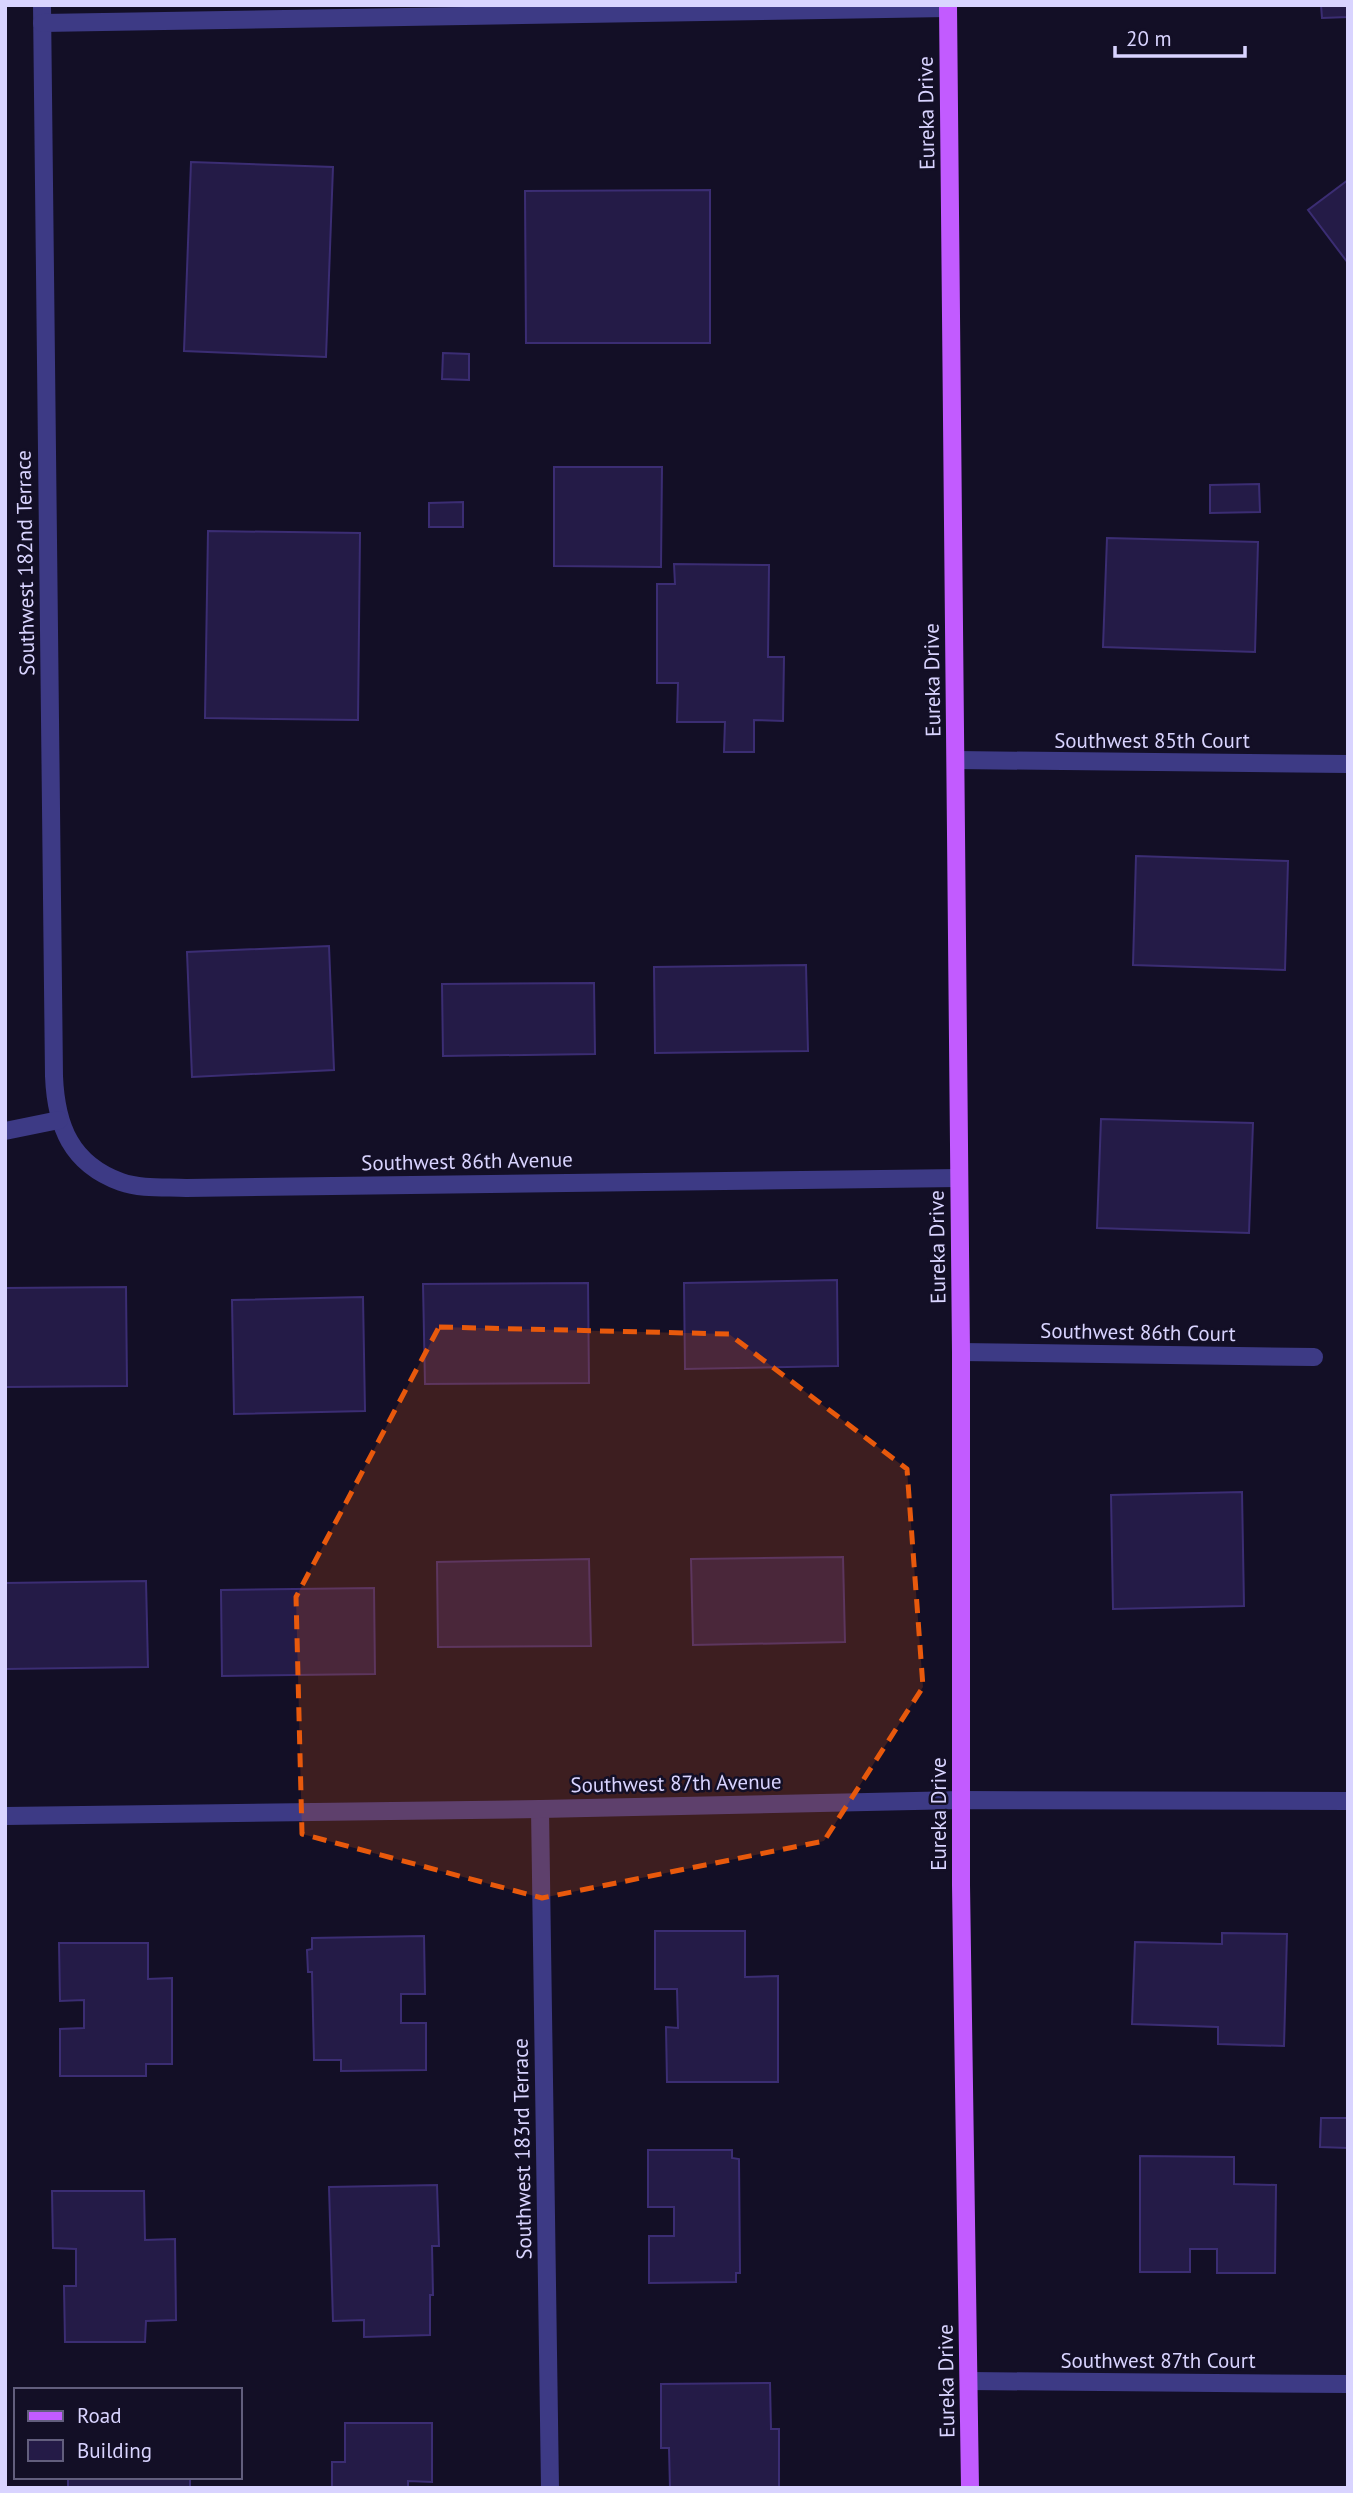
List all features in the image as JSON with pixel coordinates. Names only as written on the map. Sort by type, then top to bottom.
[{"type":"main road","name":"Eureka Drive","points":[[948,6],[961,1352],[961,1800],[970,2488]]},
{"type":"street","points":[[42,14],[948,6]]},
{"type":"street","name":"Southwest 182nd Terrace","points":[[42,14],[54,1076],[59,1120]]},
{"type":"street","name":"Southwest 85th Court","points":[[956,760],[1348,764]]},
{"type":"street","points":[[5,1130],[59,1120]]},
{"type":"street","name":"Southwest 86th Avenue","points":[[59,1120],[76,1152],[96,1170],[123,1182],[153,1187],[959,1178]]},
{"type":"street","name":"Southwest 86th Court","points":[[961,1352],[1314,1357]]},
{"type":"street","name":"Southwest 87th Avenue","points":[[5,1816],[961,1800],[1348,1801]]},
{"type":"street","name":"Southwest 183rd Terrace","points":[[540,1809],[550,2488]]},
{"type":"street","name":"Southwest 87th Court","points":[[969,2381],[1348,2384]]},
{"type":"highlighted area","points":[[439,1327],[729,1334],[907,1469],[923,1687],[824,1841],[542,1898],[302,1834],[296,1597]]},
{"type":"building","points":[[1321,5],[1348,5],[1348,17],[1322,18]]},
{"type":"building","points":[[191,162],[333,167],[326,357],[184,351]]},
{"type":"building","points":[[1348,180],[1348,263],[1308,210]]},
{"type":"building","points":[[710,190],[710,343],[526,343],[525,191]]},
{"type":"building","points":[[443,353],[469,354],[469,380],[442,379]]},
{"type":"building","points":[[554,467],[662,467],[661,567],[554,566]]},
{"type":"building","points":[[1259,484],[1260,512],[1210,513],[1210,485]]},
{"type":"building","points":[[463,502],[463,527],[429,527],[429,503]]},
{"type":"building","points":[[208,531],[360,533],[358,720],[205,718]]},
{"type":"building","points":[[1107,538],[1258,542],[1255,652],[1103,647]]},
{"type":"building","points":[[674,564],[769,565],[768,657],[784,657],[783,721],[754,720],[754,752],[724,752],[725,722],[677,722],[678,683],[657,683],[657,584],[675,584]]},
{"type":"building","points":[[1136,856],[1288,861],[1285,970],[1133,965]]},
{"type":"building","points":[[329,946],[334,1070],[192,1077],[187,952]]},
{"type":"building","points":[[806,965],[808,1051],[655,1053],[654,967]]},
{"type":"building","points":[[594,983],[595,1054],[443,1056],[442,984]]},
{"type":"building","points":[[1101,1119],[1253,1123],[1249,1233],[1097,1228]]},
{"type":"building","points":[[837,1280],[838,1366],[685,1369],[684,1283]]},
{"type":"building","points":[[588,1283],[589,1383],[425,1384],[423,1284]]},
{"type":"building","points":[[126,1287],[127,1386],[5,1387],[5,1288]]},
{"type":"building","points":[[363,1297],[365,1411],[234,1414],[232,1300]]},
{"type":"building","points":[[1242,1492],[1244,1606],[1113,1609],[1111,1495]]},
{"type":"building","points":[[843,1557],[845,1642],[693,1645],[691,1559]]},
{"type":"building","points":[[589,1559],[591,1646],[438,1647],[437,1562]]},
{"type":"building","points":[[146,1581],[148,1667],[5,1669],[5,1583]]},
{"type":"building","points":[[374,1588],[375,1674],[222,1676],[221,1590]]},
{"type":"building","points":[[655,1931],[745,1931],[745,1977],[778,1976],[778,2082],[667,2082],[666,2027],[678,2028],[677,1989],[655,1989]]},
{"type":"building","points":[[1222,1933],[1287,1934],[1284,2046],[1218,2044],[1218,2027],[1132,2024],[1135,1942],[1222,1944]]},
{"type":"building","points":[[424,1936],[425,1994],[401,1994],[401,2023],[426,2023],[426,2070],[341,2071],[341,2060],[314,2060],[312,1972],[308,1972],[307,1950],[312,1949],[312,1938]]},
{"type":"building","points":[[59,1943],[148,1943],[148,1979],[172,1978],[172,2064],[146,2064],[146,2076],[60,2076],[60,2029],[84,2028],[84,2000],[60,2001]]},
{"type":"building","points":[[1321,2118],[1348,2118],[1348,2148],[1320,2147]]},
{"type":"building","points":[[648,2150],[732,2150],[732,2158],[739,2159],[740,2273],[736,2273],[736,2282],[649,2283],[649,2236],[674,2236],[674,2207],[648,2207]]},
{"type":"building","points":[[1140,2156],[1234,2157],[1234,2184],[1276,2185],[1275,2273],[1217,2273],[1217,2249],[1190,2249],[1190,2272],[1140,2272]]},
{"type":"building","points":[[437,2185],[439,2246],[432,2246],[433,2295],[430,2295],[430,2335],[364,2337],[364,2320],[333,2321],[329,2187]]},
{"type":"building","points":[[52,2191],[144,2191],[145,2240],[175,2239],[176,2320],[146,2321],[145,2342],[65,2342],[64,2286],[76,2286],[76,2249],[53,2248]]},
{"type":"building","points":[[770,2383],[771,2429],[779,2429],[779,2488],[670,2488],[669,2448],[661,2448],[661,2384]]},
{"type":"building","points":[[345,2423],[432,2423],[432,2482],[408,2481],[408,2488],[332,2488],[332,2462],[345,2462]]},
{"type":"building","points":[[68,2479],[190,2479],[190,2488],[68,2488]]}]
